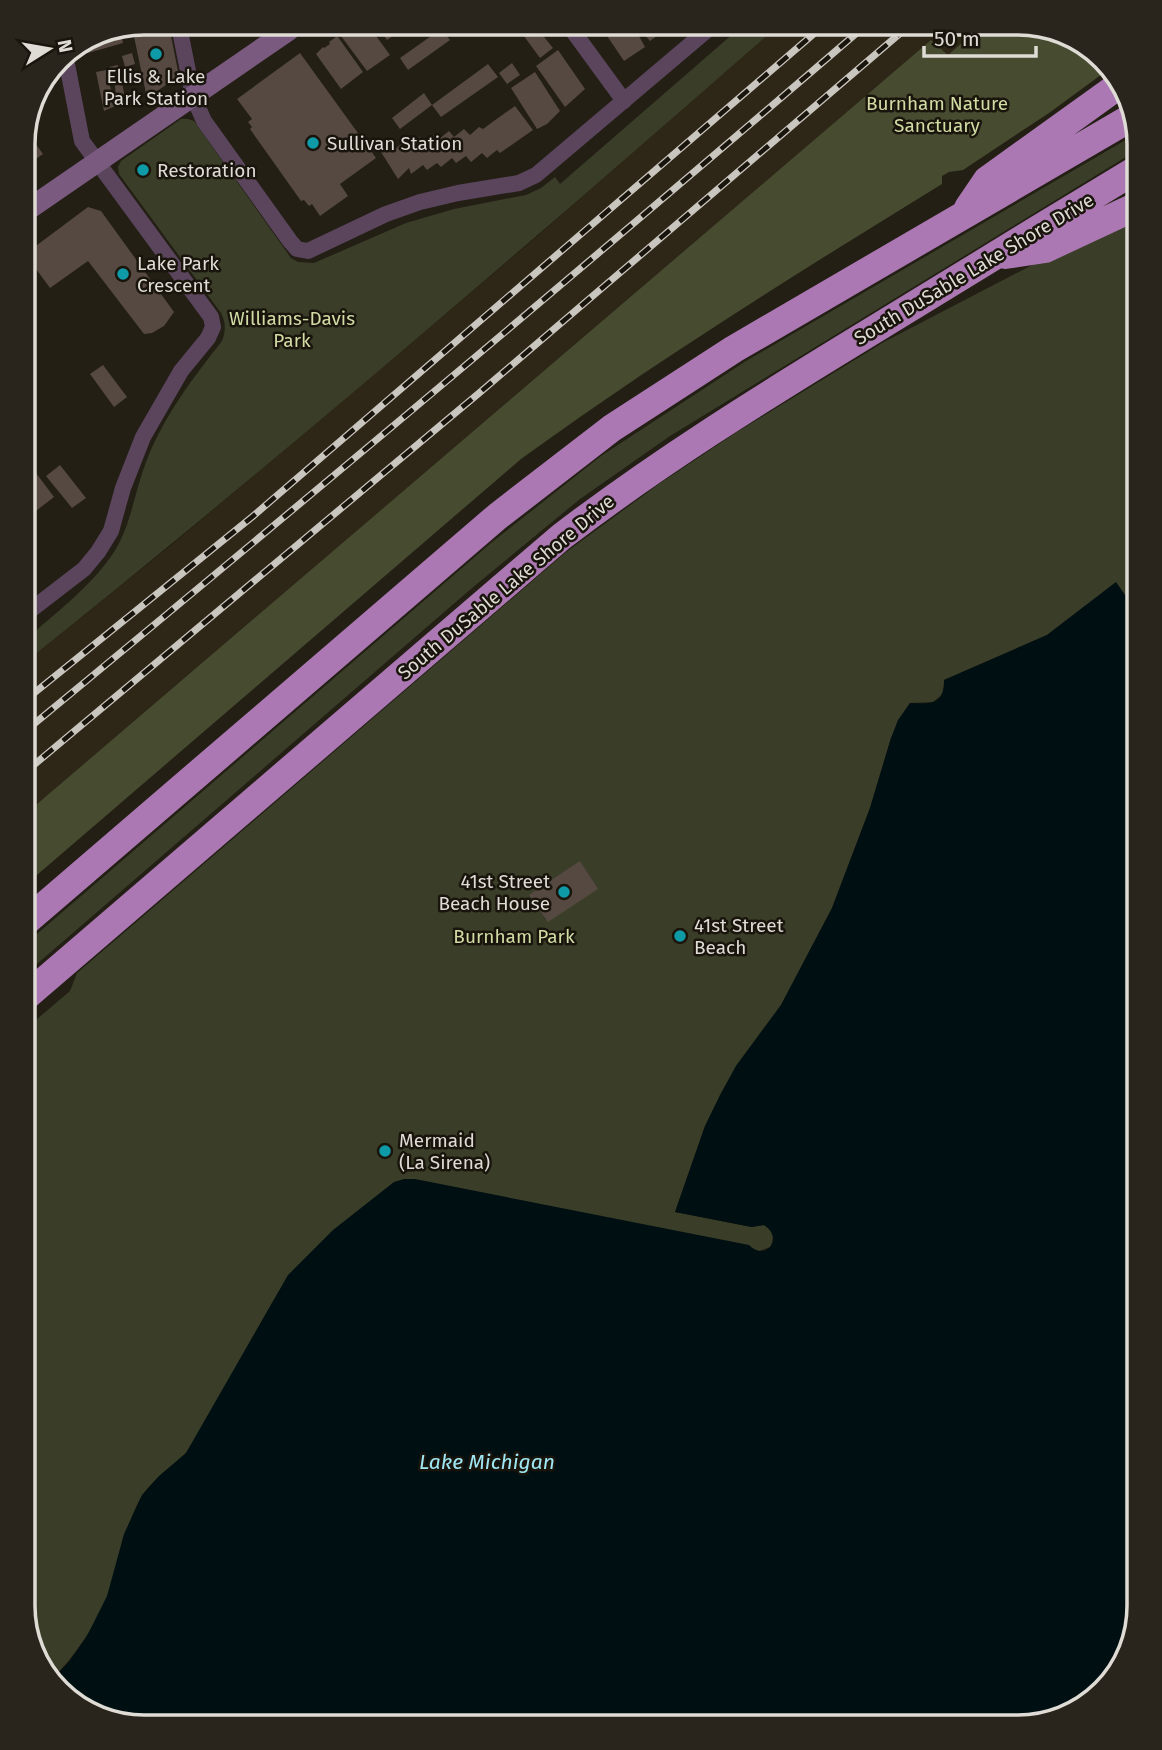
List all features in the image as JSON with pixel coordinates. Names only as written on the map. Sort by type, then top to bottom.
[{"type":"highway","points":[[962,217],[987,180],[1112,90]]},
{"type":"highway","points":[[35,914],[477,533],[612,428],[723,356],[1124,122]]},
{"type":"highway","name":"South DuSable Lake Shore Drive","points":[[35,989],[561,537],[605,503],[680,451],[781,387],[1127,175]]},
{"type":"highway","points":[[992,258],[1045,249],[1127,211]]},
{"type":"street","points":[[181,35],[193,96],[204,121],[290,241],[297,249],[309,251],[386,214],[420,202],[458,192],[519,183],[536,175],[701,35]]},
{"type":"street","points":[[35,205],[282,35]]},
{"type":"street","points":[[576,35],[624,101]]},
{"type":"street","points":[[35,599],[83,569],[98,552],[111,531],[123,488],[143,437],[181,371],[208,338],[213,327],[211,317],[82,141],[71,84]]},
{"type":"shaded area","points":[[768,35],[971,35],[948,55],[931,40],[35,806],[35,654],[169,547],[526,246]]},
{"type":"green space","name":"Williams-Davis Park","points":[[732,35],[768,35],[404,349],[35,654],[35,631],[83,588],[114,552],[125,530],[155,441],[181,396],[222,341],[224,333],[225,323],[221,313],[119,174],[121,161],[181,119],[194,121],[291,258],[298,262],[314,263],[406,223],[454,209],[526,195],[555,177],[560,184]]},
{"type":"green space","name":"Burnham Nature Sanctuary","points":[[971,35],[1025,35],[1053,41],[1072,50],[1101,75],[963,170],[942,176],[942,184],[676,352],[521,459],[35,877],[35,806],[931,40],[948,55]]},
{"type":"green space","points":[[1127,139],[1127,156],[670,436],[580,499],[472,588],[35,966],[35,936],[491,543],[601,456],[746,361]]},
{"type":"green space","name":"Burnham Park","points":[[1127,220],[1127,599],[1115,583],[1047,635],[944,680],[944,693],[933,702],[910,703],[891,738],[870,808],[832,908],[781,1005],[736,1066],[705,1126],[675,1212],[751,1227],[763,1225],[772,1234],[770,1247],[759,1251],[751,1248],[200,1432],[185,1454],[144,1492],[130,1523],[103,1607],[91,1629],[58,1672],[43,1648],[35,1606],[35,1021],[70,991],[77,973],[565,553],[659,484],[737,432],[884,342],[1036,263]]},
{"type":"water","name":"Lake Michigan","points":[[1116,582],[1127,598],[1127,1606],[1119,1648],[1095,1683],[1060,1707],[1018,1715],[137,1715],[102,1707],[67,1683],[58,1673],[87,1636],[107,1596],[124,1534],[142,1495],[186,1453],[288,1275],[333,1230],[394,1182],[415,1179],[749,1245],[755,1250],[766,1250],[770,1247],[773,1236],[764,1225],[752,1227],[675,1212],[705,1126],[736,1066],[781,1005],[832,908],[870,808],[898,720],[910,703],[930,703],[939,699],[944,680],[1047,635]]},
{"type":"building","name":"Ellis & Lake Park Station","points":[[171,35],[179,76],[147,98],[134,36]]},
{"type":"building","points":[[375,35],[390,55],[367,71],[341,36]]},
{"type":"building","points":[[433,35],[446,35],[450,40],[408,70],[400,58]]},
{"type":"building","points":[[523,35],[543,35],[553,48],[540,58]]},
{"type":"building","points":[[606,35],[638,35],[645,47],[624,61]]},
{"type":"building","points":[[645,35],[658,35],[650,41]]},
{"type":"building","points":[[336,37],[363,72],[341,89],[316,54]]},
{"type":"building","points":[[122,38],[123,43],[86,52],[109,41]]},
{"type":"building","points":[[558,50],[585,89],[565,107],[536,66]]},
{"type":"building","points":[[132,53],[135,64],[125,67],[122,56]]},
{"type":"building","name":"Sullivan Station","points":[[300,53],[376,158],[340,184],[348,196],[320,216],[312,204],[309,206],[304,200],[301,201],[250,129],[252,127],[248,122],[252,119],[237,99]]},
{"type":"building","points":[[512,63],[520,75],[507,84],[499,73]]},
{"type":"building","points":[[488,64],[498,77],[441,117],[432,105]]},
{"type":"building","points":[[118,65],[126,102],[117,104],[114,79],[109,67]]},
{"type":"building","points":[[106,70],[115,106],[104,111],[96,72]]},
{"type":"building","points":[[535,72],[560,111],[547,124],[537,129],[511,88]]},
{"type":"building","points":[[424,93],[432,105],[400,129],[392,118]]},
{"type":"building","points":[[515,106],[533,130],[500,153],[497,150],[487,158],[482,153],[471,162],[466,156],[456,163],[452,158],[441,167],[437,163],[427,170],[423,165],[411,174],[409,168],[398,179],[381,152],[392,144],[395,149],[406,140],[410,145],[420,137],[423,142],[434,135],[439,139],[449,131],[454,137],[464,129],[470,135]]},
{"type":"building","points":[[35,143],[43,154],[35,160]]},
{"type":"building","name":"Lake Park Crescent","points":[[88,207],[101,211],[174,312],[164,326],[144,334],[88,261],[50,288],[35,268],[35,247]]},
{"type":"building","points":[[103,365],[127,397],[114,407],[90,374]]},
{"type":"building","points":[[60,465],[86,498],[72,508],[46,476]]},
{"type":"building","points":[[35,474],[54,497],[35,512]]},
{"type":"building","name":"41st Street Beach House","points":[[580,861],[598,889],[548,922],[529,895]]},
{"type":"railway","points":[[35,692],[252,517],[812,35]]},
{"type":"railway","points":[[35,723],[657,204],[854,35]]},
{"type":"railway","points":[[35,764],[478,394],[898,35]]},
{"type":"place","name":"Ellis & Lake Park Station","points":[[156,54]]},
{"type":"place","name":"Sullivan Station","points":[[313,143]]},
{"type":"place","name":"Restoration","points":[[143,170]]},
{"type":"place","name":"Lake Park Crescent","points":[[123,274]]},
{"type":"place","name":"41st Street Beach House","points":[[564,892]]},
{"type":"place","name":"41st Street Beach","points":[[680,936]]},
{"type":"place","name":"Mermaid (La Sirena)","points":[[385,1151]]}]
